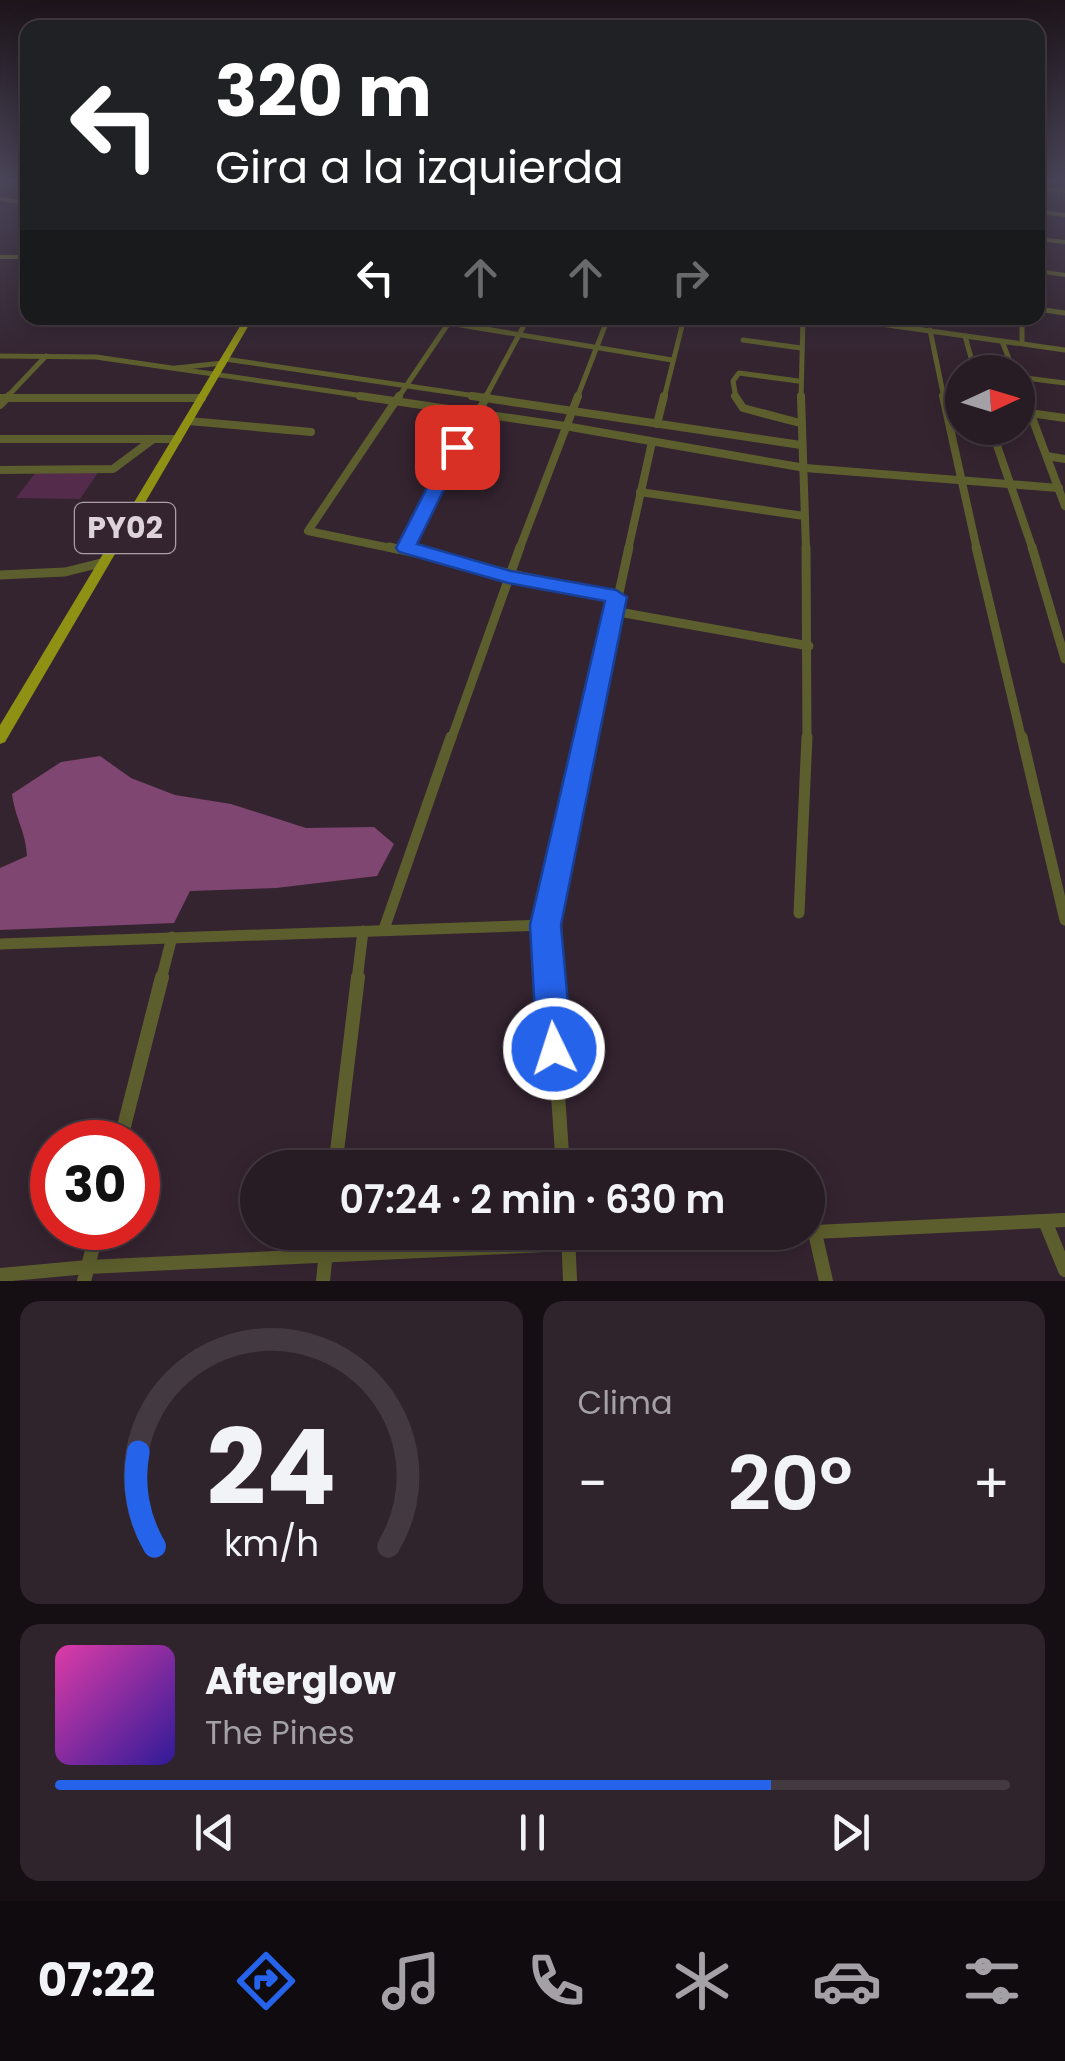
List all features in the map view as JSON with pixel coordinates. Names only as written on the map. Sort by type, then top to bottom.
[{"type":"main road","name":"PY02","points":[[0,738],[245,325]]},
{"type":"street","points":[[447,325],[308,530],[406,548],[508,577],[616,597]]},
{"type":"street","points":[[474,325],[672,360]]},
{"type":"street","points":[[406,548],[524,325]]},
{"type":"street","points":[[384,928],[508,577],[605,325]]},
{"type":"street","points":[[657,424],[682,325]]},
{"type":"street","points":[[799,914],[809,646],[805,468],[798,381],[802,325]]},
{"type":"street","points":[[892,325],[1065,350]]},
{"type":"street","points":[[945,333],[947,325]]},
{"type":"street","points":[[1022,325],[1022,343]]},
{"type":"street","points":[[930,330],[960,479],[1065,920]]},
{"type":"street","points":[[965,336],[970,355]]},
{"type":"street","points":[[743,340],[800,348]]},
{"type":"street","points":[[1002,340],[1008,355]]},
{"type":"street","points":[[0,356],[96,357],[167,368],[222,366],[404,386],[801,445]]},
{"type":"street","points":[[2,400],[46,356]]},
{"type":"street","points":[[167,368],[222,366],[396,401],[805,468],[1058,488]]},
{"type":"street","points":[[798,381],[739,373],[733,380],[736,400],[742,408],[800,423]]},
{"type":"street","points":[[1035,379],[1065,383]]},
{"type":"street","points":[[2,400],[202,398]]},
{"type":"street","points":[[1035,414],[1065,418]]},
{"type":"street","points":[[189,420],[311,432]]},
{"type":"street","points":[[1035,426],[1065,506]]},
{"type":"street","points":[[0,438],[178,439]]},
{"type":"street","points":[[0,470],[113,469],[154,439]]},
{"type":"street","points":[[563,1150],[546,925],[652,442]]},
{"type":"street","points":[[996,445],[1019,502],[1065,659]]},
{"type":"street","points":[[1047,456],[1065,459]]},
{"type":"street","points":[[640,492],[804,516]]},
{"type":"street","points":[[0,575],[65,572],[104,562]]},
{"type":"street","points":[[613,611],[809,646]]},
{"type":"street","points":[[0,944],[546,925]]},
{"type":"street","points":[[337,1150],[363,931]]},
{"type":"street","points":[[126,1120],[172,937]]},
{"type":"street","points":[[825,1232],[1065,1220]]},
{"type":"street","points":[[1045,1221],[1065,1270]]},
{"type":"street","points":[[322,1281],[326,1250]]},
{"type":"street","points":[[0,1275],[86,1274],[420,1250]]},
{"type":"street","points":[[569,1250],[570,1281]]},
{"type":"street","points":[[819,1250],[826,1281]]},
{"type":"shaded area","points":[[37,471],[99,471],[80,499],[16,498]]},
{"type":"shaded area","points":[[100,756],[131,778],[175,795],[231,804],[306,828],[374,827],[394,844],[377,876],[276,888],[190,891],[174,923],[0,930],[0,868],[27,856],[12,794],[61,762]]},
{"type":"route","points":[[457,447],[406,548],[508,577],[616,597],[546,925],[554,1049]]}]
